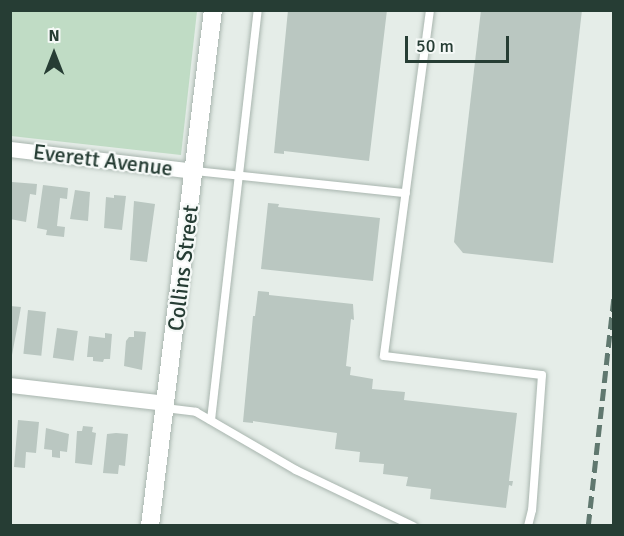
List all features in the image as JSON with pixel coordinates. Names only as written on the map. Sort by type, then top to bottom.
[{"type":"street","name":"Collins Street","points":[[150,525],[213,10]]},
{"type":"street","name":"Everett Avenue","points":[[10,149],[195,171]]},
{"type":"street","points":[[10,385],[165,405]]},
{"type":"lane","points":[[211,420],[258,10]]},
{"type":"lane","points":[[430,10],[384,356],[542,375],[532,510],[528,525]]},
{"type":"lane","points":[[195,171],[406,194]]},
{"type":"lane","points":[[165,405],[196,412],[296,470],[413,525]]},
{"type":"green space","points":[[11,10],[197,11],[181,155],[11,136]]},
{"type":"building","points":[[288,10],[387,10],[369,161],[284,151],[284,154],[274,153]]},
{"type":"building","points":[[481,10],[582,10],[553,263],[463,253],[454,242]]},
{"type":"building","points":[[12,182],[37,184],[36,195],[30,194],[26,222],[10,219]]},
{"type":"building","points":[[43,185],[68,188],[67,199],[60,198],[57,226],[65,227],[64,237],[46,235],[47,230],[37,228]]},
{"type":"building","points":[[75,190],[90,192],[88,221],[70,219]]},
{"type":"building","points":[[114,195],[126,196],[122,230],[104,228],[106,197],[114,198]]},
{"type":"building","points":[[134,201],[155,204],[147,262],[130,260]]},
{"type":"building","points":[[268,203],[279,204],[278,207],[380,218],[373,281],[261,269]]},
{"type":"building","points":[[258,291],[269,292],[269,295],[353,304],[354,320],[351,319],[346,366],[351,367],[350,375],[373,379],[372,389],[405,392],[404,400],[517,413],[509,481],[513,481],[512,486],[509,485],[506,508],[430,499],[431,489],[406,486],[408,477],[383,474],[384,464],[359,462],[360,452],[335,449],[337,433],[253,421],[253,423],[243,422],[253,316],[255,316]]},
{"type":"building","points":[[10,306],[21,307],[12,355],[10,355]]},
{"type":"building","points":[[28,310],[46,312],[41,356],[23,354]]},
{"type":"building","points":[[57,328],[78,331],[74,361],[53,358]]},
{"type":"building","points":[[134,331],[146,332],[142,370],[124,366],[126,341],[129,337],[134,337]]},
{"type":"building","points":[[105,333],[112,334],[110,359],[104,359],[103,362],[93,361],[93,357],[87,357],[89,336],[105,338]]},
{"type":"building","points":[[18,420],[39,422],[36,453],[26,452],[25,468],[14,467]]},
{"type":"building","points":[[83,426],[93,427],[92,432],[96,433],[92,465],[75,463],[77,431],[82,431]]},
{"type":"building","points":[[46,428],[69,434],[67,452],[60,451],[60,458],[52,457],[52,450],[44,449]]},
{"type":"building","points":[[107,434],[128,434],[125,466],[119,465],[118,474],[103,473]]},
{"type":"railway","points":[[588,526],[614,293]]}]
